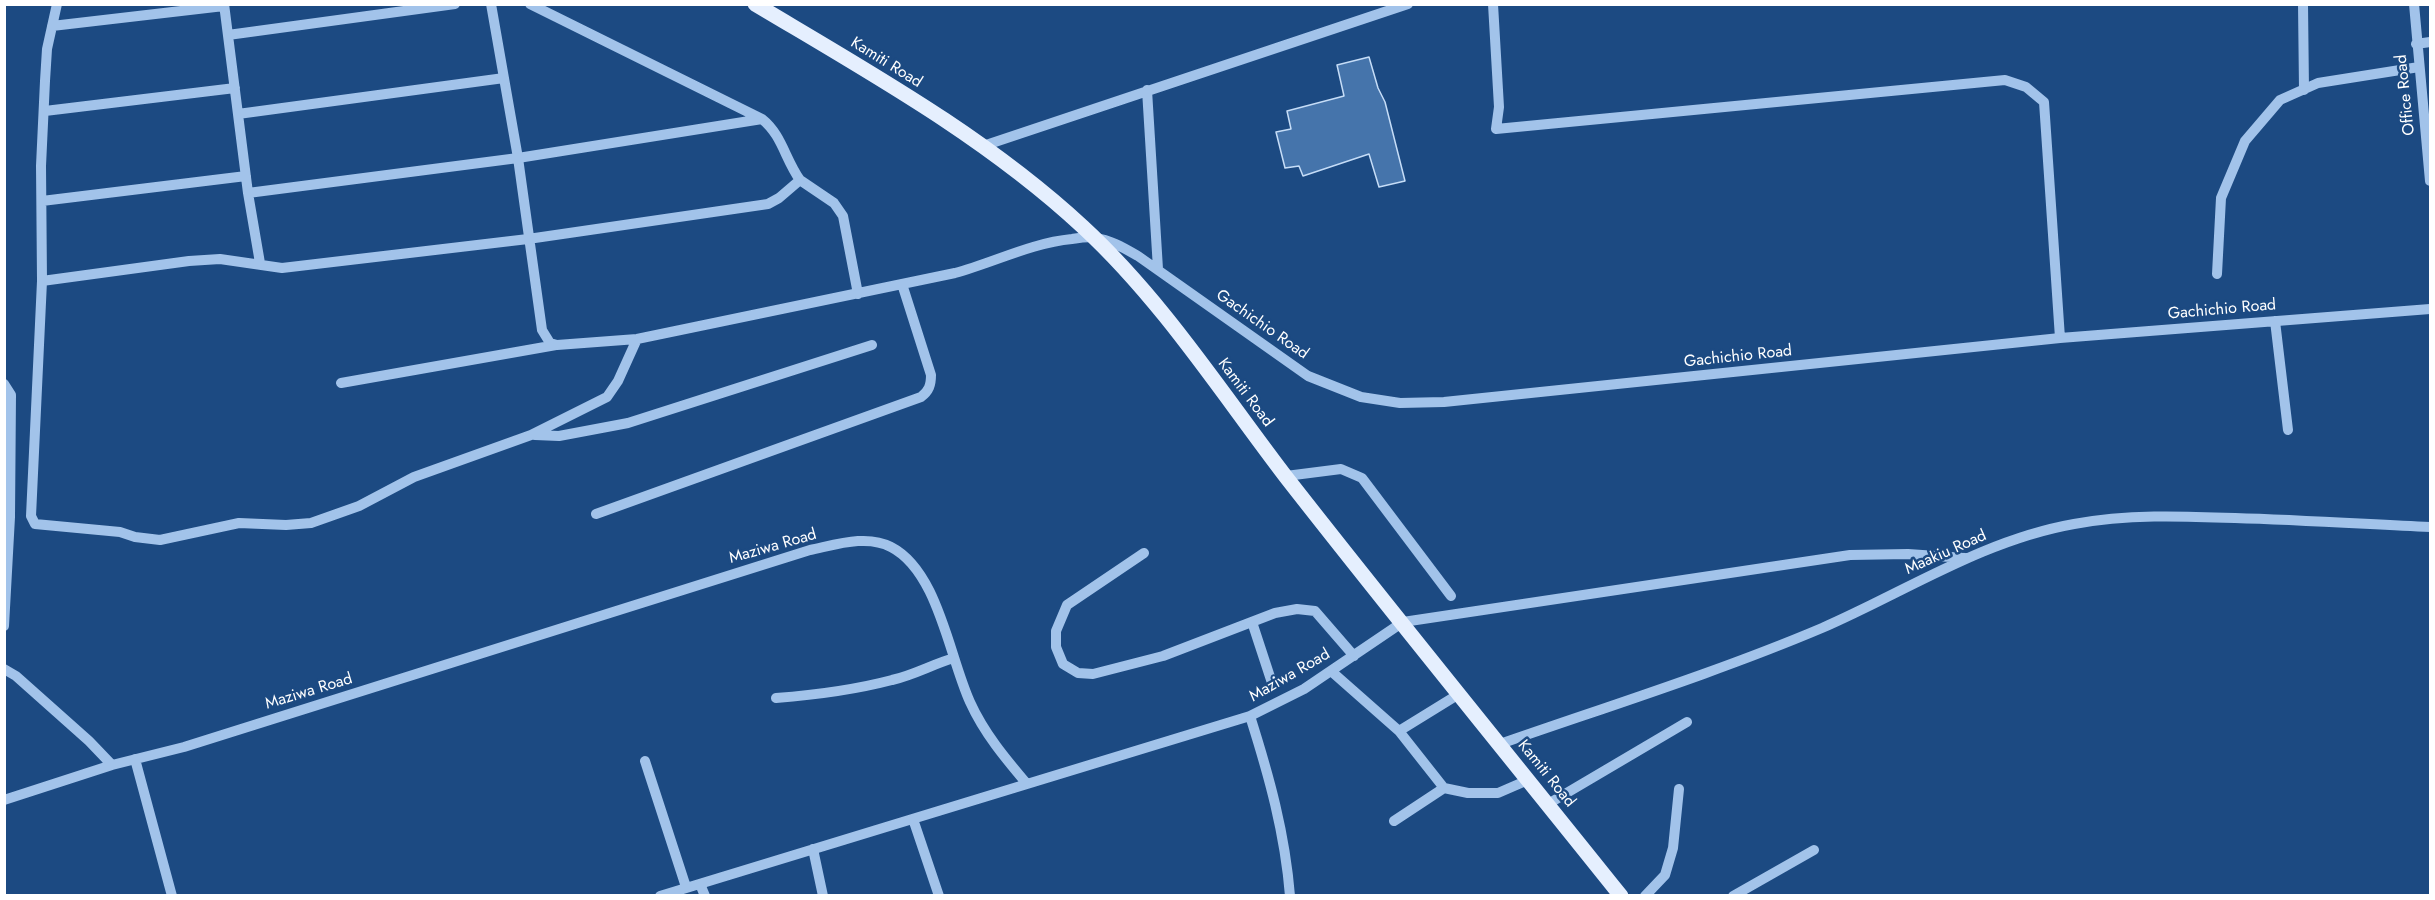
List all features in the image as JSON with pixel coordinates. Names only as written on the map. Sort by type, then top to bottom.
[{"type":"main road","name":"Kamiti Road","points":[[755,4],[885,82],[1022,174],[1093,237],[1130,274],[1286,476],[1621,896]]},
{"type":"street","points":[[57,4],[47,49],[41,166],[42,280],[31,516],[35,524],[103,530],[160,540],[239,523],[286,525],[311,523],[360,506],[414,477],[531,435],[607,397],[630,360],[637,339]]},
{"type":"street","points":[[228,35],[455,4]]},
{"type":"street","points":[[492,4],[518,158],[542,330],[545,338],[557,345]]},
{"type":"street","points":[[530,4],[762,119],[775,130],[790,165],[800,180],[834,203],[843,216],[858,294]]},
{"type":"street","points":[[983,146],[1408,4]]},
{"type":"street","points":[[1493,4],[1499,107],[1496,129],[2005,80],[2026,87],[2044,102],[2060,338]]},
{"type":"street","points":[[2303,4],[2304,90]]},
{"type":"street","name":"Office Road","points":[[2414,4],[2430,181]]},
{"type":"street","points":[[52,26],[224,5],[248,193],[260,263]]},
{"type":"street","points":[[2416,44],[2430,42]]},
{"type":"street","points":[[2217,274],[2221,198],[2245,141],[2280,100],[2318,83],[2419,67]]},
{"type":"street","points":[[238,114],[504,78]]},
{"type":"street","points":[[45,111],[235,88]]},
{"type":"street","points":[[1147,90],[1158,269]]},
{"type":"street","points":[[248,193],[518,158],[762,119]]},
{"type":"street","points":[[42,201],[246,176]]},
{"type":"street","points":[[42,280],[220,259],[282,268],[528,238],[768,204],[800,180]]},
{"type":"street","points":[[341,383],[557,345],[637,339],[977,267],[1024,248],[1059,240],[1093,237]]},
{"type":"street","name":"Gachichio Road","points":[[1093,237],[1116,243],[1158,269],[1308,376],[1361,397],[1400,403],[1443,402],[2060,338],[2430,309]]},
{"type":"street","points":[[596,514],[921,397],[931,384],[931,375],[902,284]]},
{"type":"street","points":[[2275,321],[2288,430]]},
{"type":"street","points":[[531,435],[559,436],[628,423],[872,345]]},
{"type":"street","points":[[4,384],[11,395],[10,517],[4,626]]},
{"type":"street","points":[[1286,476],[1341,469],[1362,478],[1450,596]]},
{"type":"street","name":"Maakiu Road","points":[[1500,744],[1822,628],[1965,558],[2015,540],[2072,524],[2124,517],[2181,516],[2430,527]]},
{"type":"street","name":"Maziwa Road","points":[[4,800],[112,765],[184,747],[810,550],[861,540],[889,546],[909,559],[927,585],[970,701],[984,729],[1027,784],[1250,716],[1304,690],[1403,622]]},
{"type":"street","points":[[1144,553],[1067,604],[1056,631],[1056,647],[1063,664],[1078,673],[1093,674],[1163,656],[1275,613],[1297,609],[1315,611],[1354,656]]},
{"type":"street","points":[[1403,622],[1850,555],[1908,554],[1965,558]]},
{"type":"street","points":[[1252,622],[1273,686]]},
{"type":"street","points":[[776,698],[811,696],[892,680],[954,658]]},
{"type":"street","points":[[4,669],[16,676],[89,741],[112,765]]},
{"type":"street","points":[[1331,671],[1399,731],[1444,788],[1468,793],[1498,793],[1528,780]]},
{"type":"street","points":[[1399,731],[1460,694]]},
{"type":"street","points":[[1250,716],[1280,819],[1287,858],[1290,896]]},
{"type":"street","points":[[1548,804],[1687,722]]},
{"type":"street","points":[[135,759],[172,896]]},
{"type":"street","points":[[645,761],[686,887]]},
{"type":"street","points":[[660,896],[1027,784]]},
{"type":"street","points":[[1394,821],[1444,788]]},
{"type":"street","points":[[1645,896],[1665,875],[1673,848],[1679,789]]},
{"type":"street","points":[[913,819],[939,896]]},
{"type":"street","points":[[813,849],[823,896]]},
{"type":"street","points":[[1733,896],[1814,850]]},
{"type":"street","points":[[700,884],[705,896]]},
{"type":"building","points":[[1369,57],[1378,88],[1385,102],[1405,181],[1379,187],[1369,154],[1303,176],[1299,166],[1285,168],[1276,132],[1291,129],[1287,111],[1344,96],[1337,65]]}]
